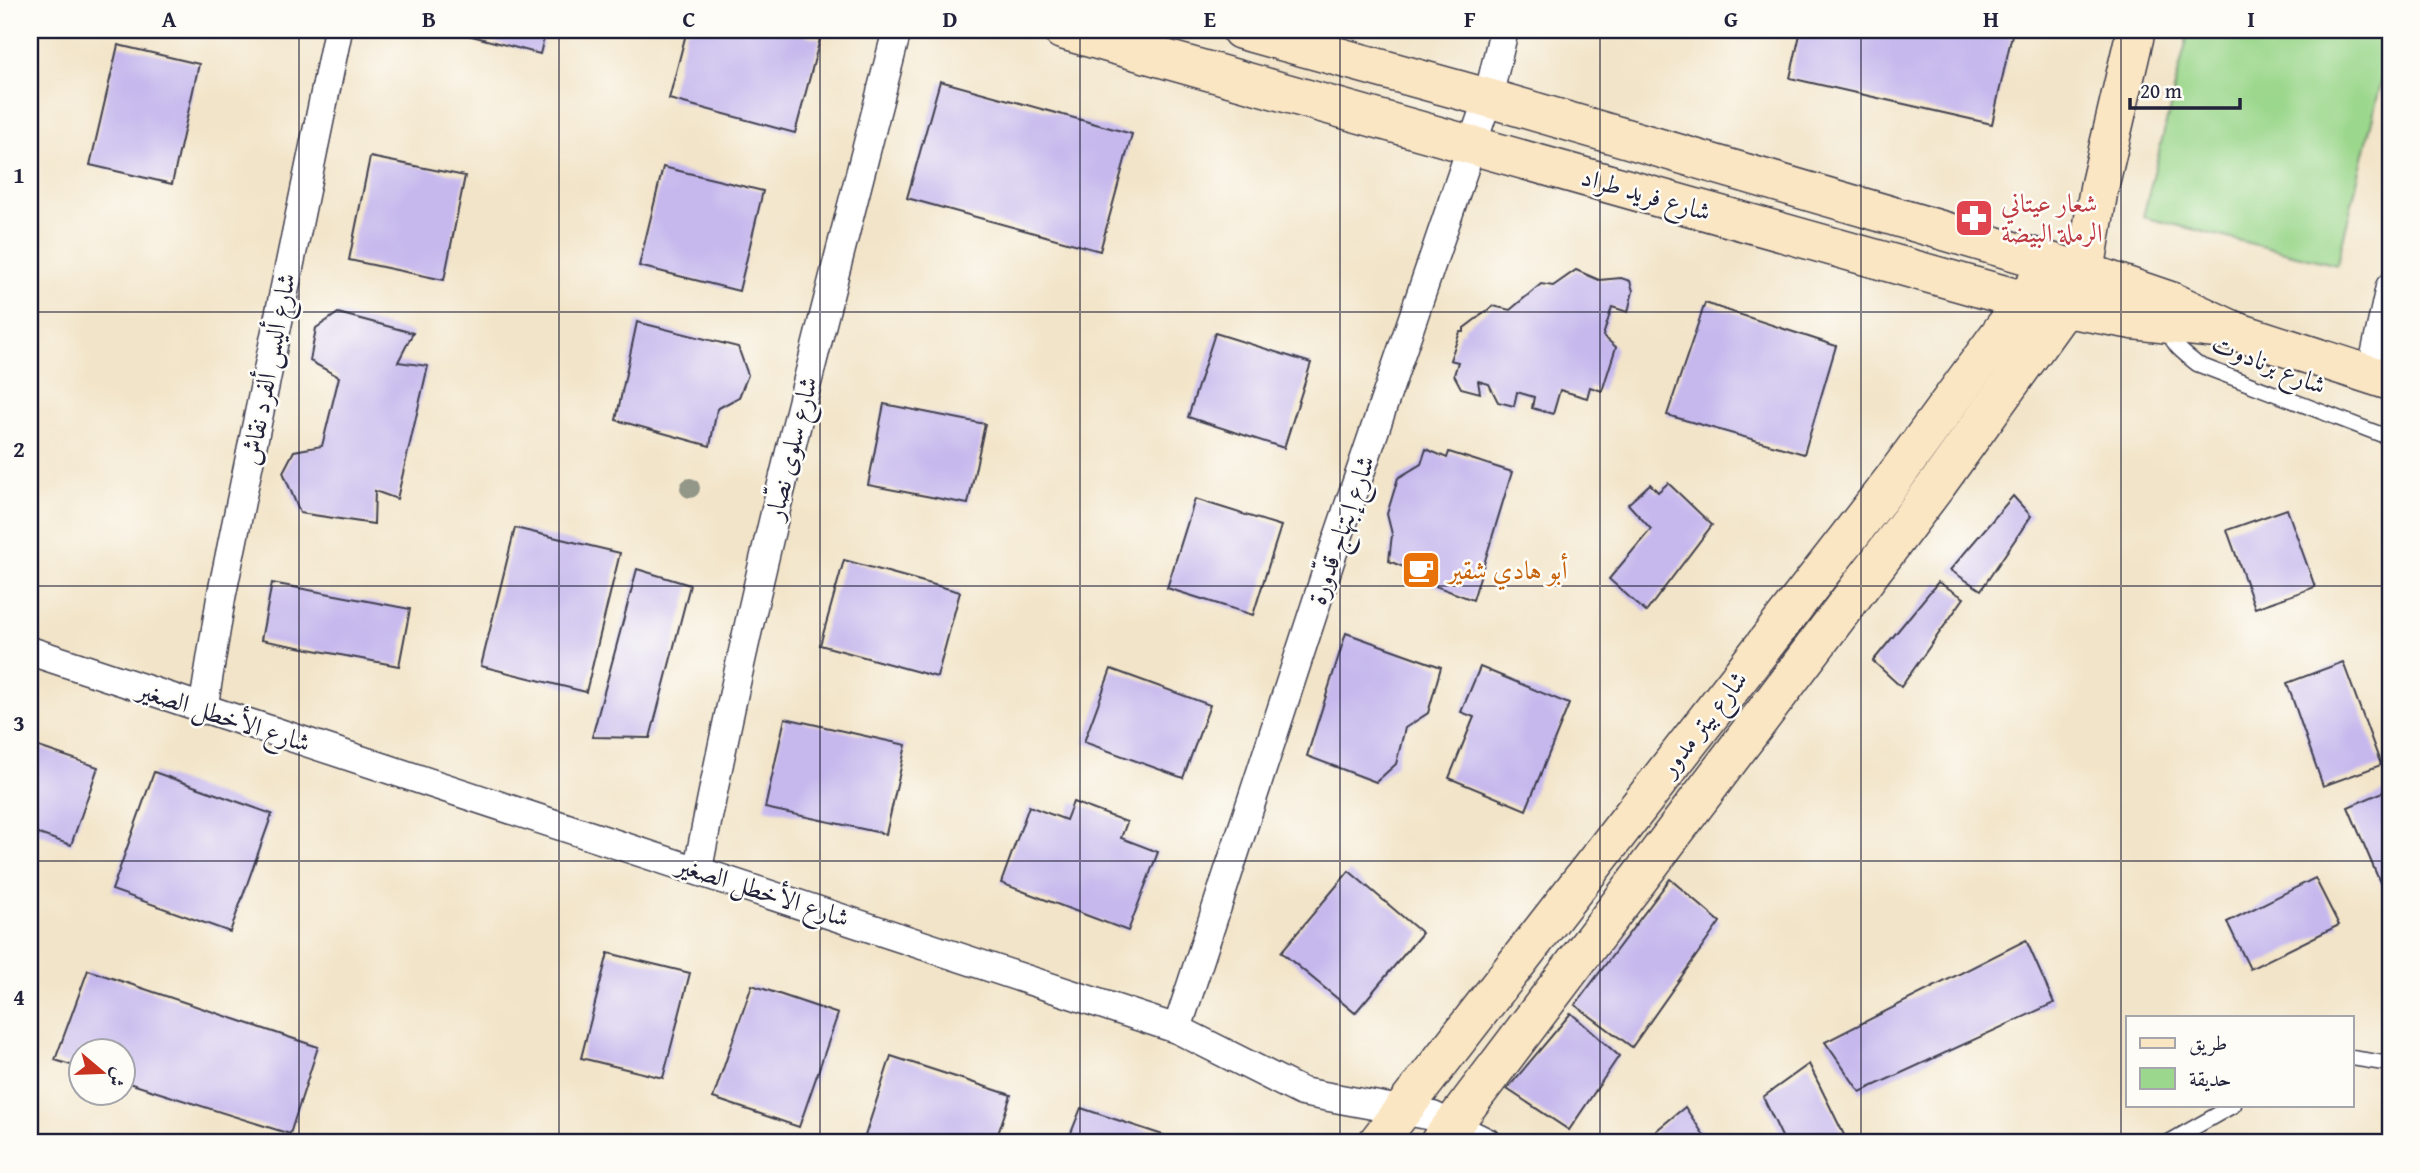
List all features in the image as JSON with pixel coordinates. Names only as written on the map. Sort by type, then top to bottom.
[{"type":"street","name":"شارع أليس ألفرد نقاش","points":[[203,710],[224,585],[338,30]]},
{"type":"street","name":"شارع سلوى نصّار","points":[[698,869],[720,749],[781,483],[897,30]]},
{"type":"street","name":"شارع فريد طراد","points":[[1062,30],[2026,301],[2064,308],[2171,313]]},
{"type":"street","name":"شارع فريد طراد","points":[[1241,30],[1488,98],[2068,267],[2171,313],[2380,377]]},
{"type":"street","name":"شارع إبتهاج قدّورة","points":[[1177,1029],[1332,555],[1488,98],[1504,30]]},
{"type":"street","points":[[2068,267],[2099,188],[2137,30]]},
{"type":"street","name":"شارع بيتر مدور","points":[[1377,1143],[1892,481],[2026,301],[2068,267]]},
{"type":"street","name":"شارع بيتر مدور","points":[[1447,1134],[1936,486],[2064,308],[2068,267]]},
{"type":"street","points":[[2380,377],[2390,287]]},
{"type":"street","name":"شارع الأخطل الصغير","points":[[30,651],[1177,1029],[1302,1092],[1331,1099],[1403,1108],[1447,1134],[1488,1143]]},
{"type":"street","points":[[1512,968],[1553,993]]},
{"type":"lane","name":"شارع برنادوت","points":[[2171,313],[2169,336],[2177,348],[2197,364],[2390,438]]},
{"type":"lane","points":[[2354,1058],[2390,1064]]},
{"type":"lane","points":[[2167,1143],[2232,1106]]},
{"type":"green space","points":[[2189,30],[2390,30],[2390,46],[2337,265],[2143,217]]},
{"type":"building","points":[[449,30],[546,30],[540,54]]},
{"type":"building","points":[[687,30],[786,30],[820,39],[795,133],[669,99]]},
{"type":"building","points":[[1801,30],[2013,30],[1992,124],[1790,78]]},
{"type":"building","points":[[118,45],[199,64],[172,184],[90,165]]},
{"type":"building","points":[[940,81],[1132,134],[1100,251],[907,198]]},
{"type":"building","points":[[370,157],[465,176],[444,280],[349,260]]},
{"type":"building","points":[[663,167],[763,191],[739,291],[639,266]]},
{"type":"building","points":[[1576,270],[1599,280],[1621,278],[1630,281],[1633,291],[1628,312],[1612,307],[1603,336],[1616,347],[1602,391],[1590,387],[1587,398],[1560,390],[1553,414],[1532,408],[1534,397],[1517,392],[1514,406],[1498,402],[1489,384],[1478,381],[1480,393],[1461,388],[1454,375],[1458,362],[1450,360],[1460,332],[1464,332],[1464,328],[1493,306],[1510,310],[1541,284],[1553,286]]},
{"type":"building","points":[[1705,303],[1836,346],[1804,454],[1667,415]]},
{"type":"building","points":[[338,313],[413,333],[398,362],[428,366],[397,499],[375,491],[374,524],[300,513],[283,472],[294,451],[322,446],[339,377],[310,361],[316,328]]},
{"type":"building","points":[[637,322],[738,347],[748,375],[739,397],[717,409],[710,446],[616,420]]},
{"type":"building","points":[[1215,333],[1311,363],[1284,448],[1188,417]]},
{"type":"building","points":[[884,404],[985,424],[968,504],[868,485]]},
{"type":"building","points":[[1426,449],[1447,458],[1449,452],[1512,472],[1473,600],[1419,580],[1411,570],[1389,561],[1392,534],[1387,514],[1398,478],[1421,464]]},
{"type":"building","points":[[1668,483],[1712,525],[1646,612],[1609,579],[1651,529],[1628,504],[1650,484],[1658,492]]},
{"type":"building","points":[[2013,496],[2031,516],[1981,590],[1950,570]]},
{"type":"building","points":[[1195,499],[1281,526],[1253,615],[1167,588]]},
{"type":"building","points":[[2287,509],[2315,587],[2255,608],[2227,530]]},
{"type":"building","points":[[515,528],[620,553],[586,692],[481,666]]},
{"type":"building","points":[[844,560],[960,592],[937,677],[820,645]]},
{"type":"building","points":[[637,569],[690,585],[650,738],[592,737]]},
{"type":"building","points":[[1938,582],[1964,598],[1901,687],[1873,661]]},
{"type":"building","points":[[272,583],[410,609],[399,666],[261,640]]},
{"type":"building","points":[[1346,633],[1441,667],[1428,713],[1405,728],[1396,764],[1376,782],[1307,756]]},
{"type":"building","points":[[2343,662],[2381,765],[2323,786],[2287,683]]},
{"type":"building","points":[[1480,667],[1569,704],[1526,810],[1449,778],[1474,717],[1461,712]]},
{"type":"building","points":[[1111,669],[1210,705],[1183,778],[1084,742]]},
{"type":"building","points":[[785,718],[906,745],[886,834],[765,808]]},
{"type":"building","points":[[30,744],[98,767],[71,845],[30,831]]},
{"type":"building","points":[[154,772],[272,814],[230,932],[112,890]]},
{"type":"building","points":[[2390,789],[2390,906],[2348,807]]},
{"type":"building","points":[[1073,802],[1127,822],[1121,838],[1158,852],[1128,931],[1001,883],[1029,806],[1066,820]]},
{"type":"building","points":[[1349,871],[1422,933],[1355,1013],[1281,952]]},
{"type":"building","points":[[2315,878],[2339,925],[2250,969],[2227,922]]},
{"type":"building","points":[[1670,879],[1720,922],[1632,1047],[1575,1005]]},
{"type":"building","points":[[2026,940],[2054,1003],[1860,1092],[1825,1042]]},
{"type":"building","points":[[608,953],[690,973],[663,1078],[581,1058]]},
{"type":"building","points":[[88,970],[318,1047],[290,1134],[136,1085],[136,1036],[66,1036],[66,1064],[55,1060]]},
{"type":"building","points":[[752,985],[838,1014],[799,1127],[713,1098]]},
{"type":"building","points":[[1571,1013],[1619,1056],[1569,1130],[1507,1089]]},
{"type":"building","points":[[891,1056],[1011,1095],[995,1143],[878,1143],[864,1139]]},
{"type":"building","points":[[1809,1064],[1848,1143],[1785,1143],[1763,1097]]},
{"type":"building","points":[[1685,1107],[1709,1143],[1641,1143]]},
{"type":"building","points":[[1081,1108],[1187,1143],[1067,1143]]},
{"type":"place","name":"شعار عيتاني الرملة البيضة","points":[[1974,218]]},
{"type":"place","name":"أبو هادي شقير","points":[[1421,570]]}]
